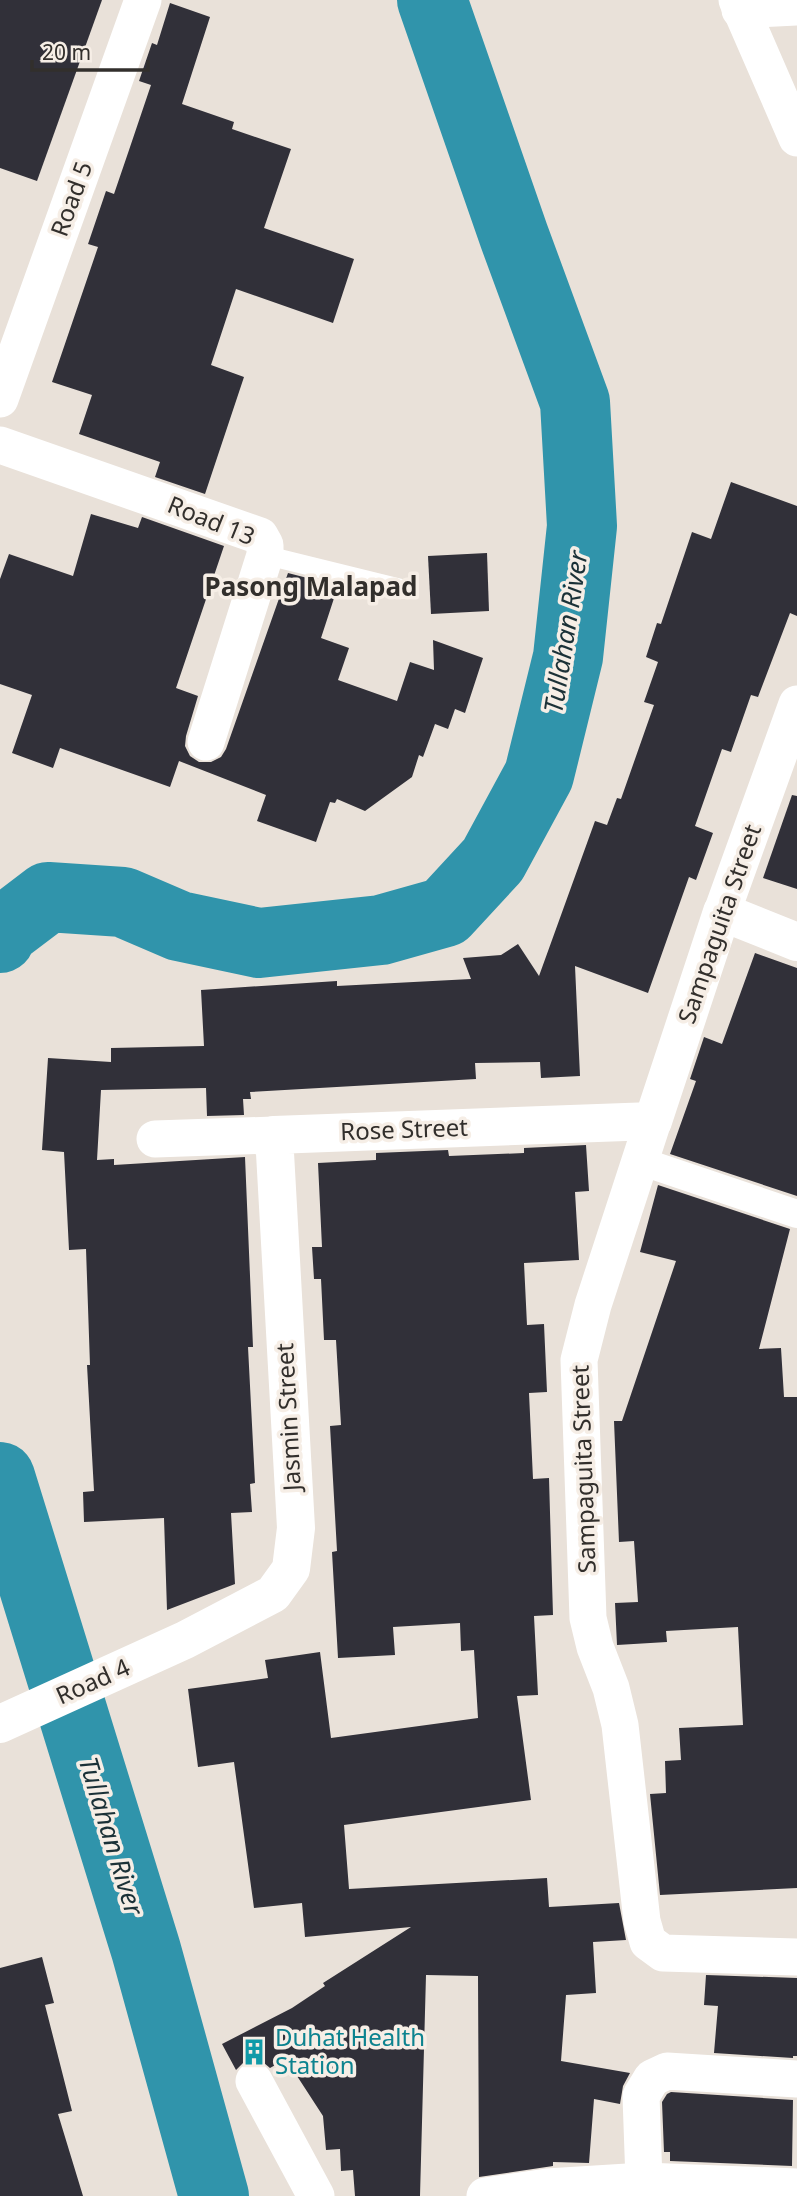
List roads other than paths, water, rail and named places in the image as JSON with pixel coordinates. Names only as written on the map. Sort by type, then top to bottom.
[{"type":"street","name":"Road 5","points":[[0,399],[143,0]]},
{"type":"street","points":[[797,7],[738,5],[797,138]]},
{"type":"street","name":"Road 13","points":[[0,445],[260,536],[265,545],[265,555],[206,742]]},
{"type":"street","name":"Sampaguita Street","points":[[797,704],[722,912],[593,1305],[579,1360],[588,1618],[621,1724],[642,1921],[649,1942],[663,1953],[797,1957]]},
{"type":"street","points":[[722,912],[797,942]]},
{"type":"street","name":"Rose Street","points":[[155,1139],[653,1121]]},
{"type":"street","name":"Jasmin Street","points":[[185,1640],[273,1594],[291,1569],[296,1528],[274,1135]]},
{"type":"street","points":[[640,1161],[797,1214]]},
{"type":"street","name":"Road 4","points":[[0,1724],[185,1640]]},
{"type":"street","points":[[644,2181],[640,2096],[652,2078],[667,2071],[797,2079]]},
{"type":"street","points":[[254,2081],[316,2196]]},
{"type":"street","points":[[485,2196],[547,2186],[644,2181],[797,2187]]},
{"type":"lane","points":[[265,555],[403,589]]},
{"type":"waterway","name":"Tullahan River","points":[[0,938],[3,931],[48,897],[123,902],[179,926],[259,943],[381,930],[445,912],[493,860],[539,775],[568,657],[582,526],[575,402],[432,0]]},
{"type":"waterway","name":"Tullahan River","points":[[0,1477],[146,1950],[214,2196]]},
{"type":"place","name":"Duhat Health Station","points":[[254,2052]]},
{"type":"district","name":"Pasong Malapad","points":[[311,587]]}]
